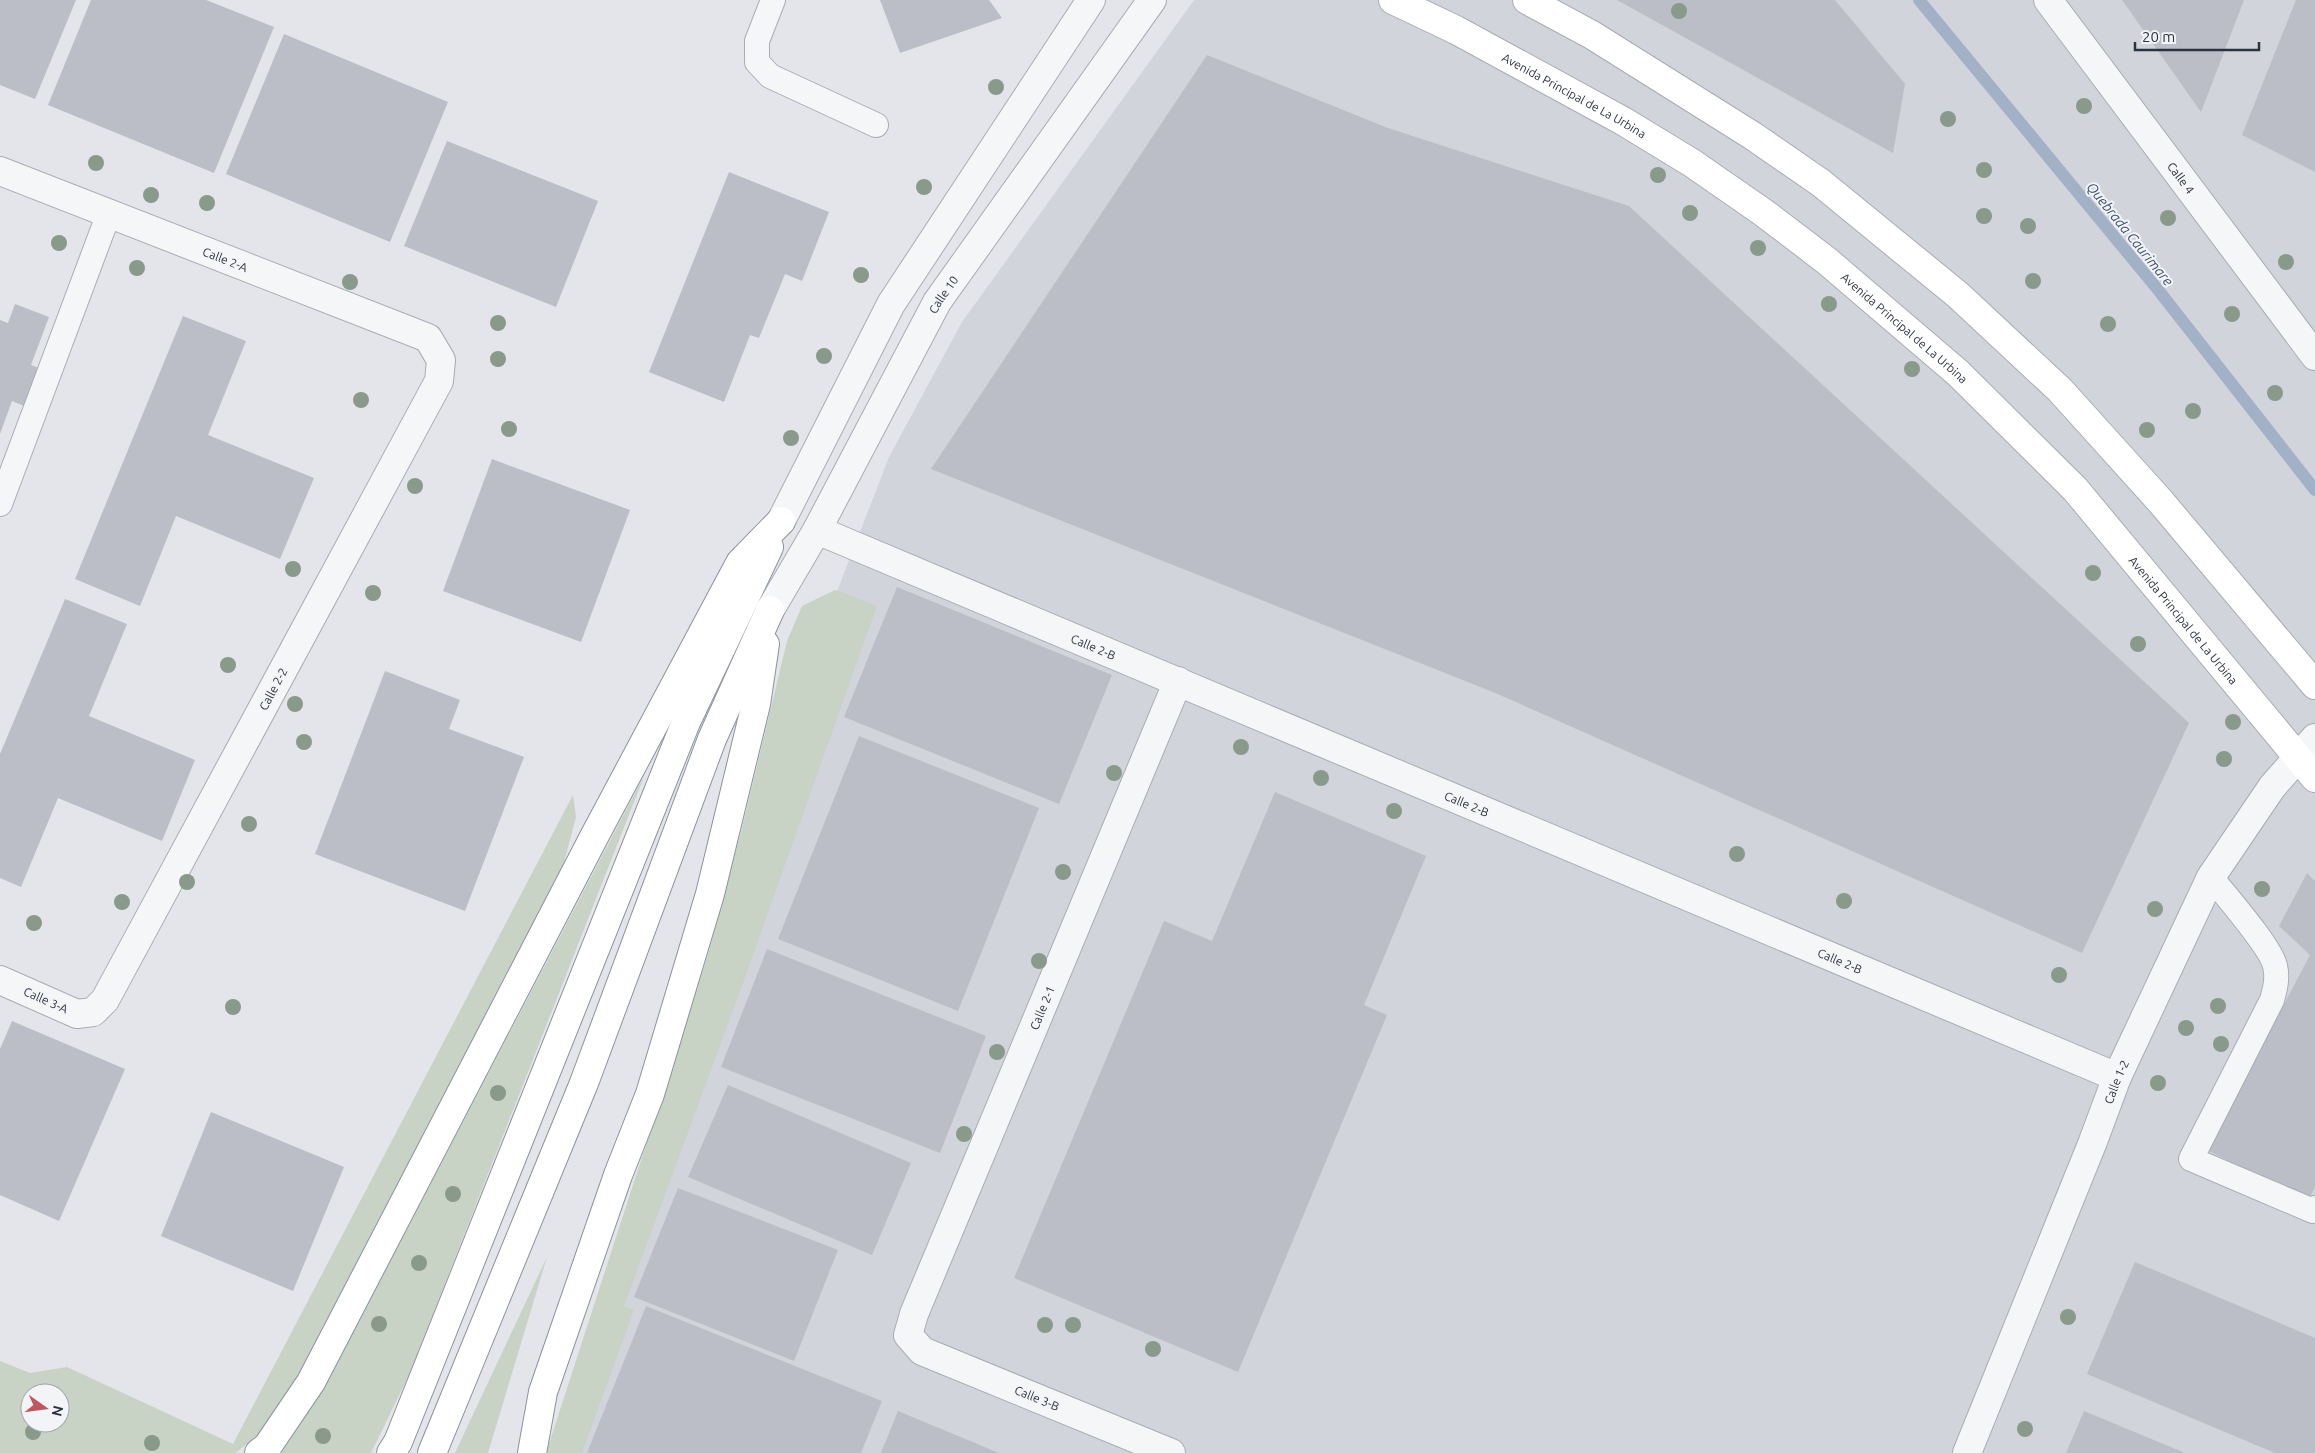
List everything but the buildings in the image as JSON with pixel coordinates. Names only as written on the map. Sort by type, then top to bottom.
[{"type":"main road","name":"Avenida Principal de La Urbina","points":[[1393,0],[1456,30],[1623,121],[1708,174],[1764,213],[1827,261],[1958,373],[2075,489],[2306,748],[2315,778]]},
{"type":"main road","points":[[1527,0],[1600,40],[1753,136],[1821,183],[1958,295],[2060,390],[2161,502],[2315,685]]},
{"type":"main road","points":[[259,1453],[267,1447],[310,1382],[595,835],[740,563],[781,521]]},
{"type":"main road","points":[[391,1453],[402,1433],[686,722],[781,521]]},
{"type":"main road","points":[[432,1453],[584,1084],[712,739],[770,610]]},
{"type":"main road","points":[[532,1453],[544,1392],[618,1175],[650,1094],[710,894],[756,704],[770,610]]},
{"type":"street","points":[[781,521],[891,304],[1091,0]]},
{"type":"street","name":"Calle 10","points":[[770,610],[817,530],[937,302],[1152,0]]},
{"type":"street","name":"Calle 4","points":[[2048,0],[2315,356]]},
{"type":"street","name":"Calle 2-A","points":[[0,171],[428,338],[441,360]]},
{"type":"street","name":"Calle 2-2","points":[[93,1012],[105,1000],[439,381],[441,360]]},
{"type":"street","name":"Calle 2-B","points":[[817,530],[2117,1076]]},
{"type":"street","name":"Calle 2-1","points":[[908,1335],[914,1314],[1178,681]]},
{"type":"street","name":"Calle 1-2","points":[[1967,1453],[2089,1153],[2117,1076],[2211,877],[2272,788],[2306,748]]},
{"type":"street","name":"Calle 3-A","points":[[0,980],[77,1014],[93,1012]]},
{"type":"street","name":"Calle 3-B","points":[[908,1335],[922,1351],[1171,1453]]},
{"type":"lane","points":[[773,0],[757,42],[757,62],[770,76],[876,125]]},
{"type":"lane","points":[[0,504],[109,213]]},
{"type":"lane","points":[[2211,877],[2263,944],[2275,964],[2277,982],[2272,1000],[2191,1159],[2313,1211],[2315,1208]]},
{"type":"shaded area","points":[[1194,0],[2315,0],[2315,1453],[565,1453],[824,625],[889,457],[962,322]]},
{"type":"shaded area","points":[[835,590],[877,606],[743,983],[624,1306],[634,1310],[582,1453],[546,1453],[709,951],[742,828],[787,641],[802,606]]},
{"type":"shaded area","points":[[645,774],[409,1375],[371,1453],[281,1453],[324,1388]]},
{"type":"shaded area","points":[[573,795],[576,817],[563,866],[303,1374],[262,1433],[235,1453],[0,1453],[0,1361],[30,1373],[67,1367],[233,1444]]},
{"type":"shaded area","points":[[547,1257],[488,1453],[455,1453]]},
{"type":"waterway","name":"Quebrada Caurimare","points":[[1919,0],[2159,291],[2315,490]]}]
